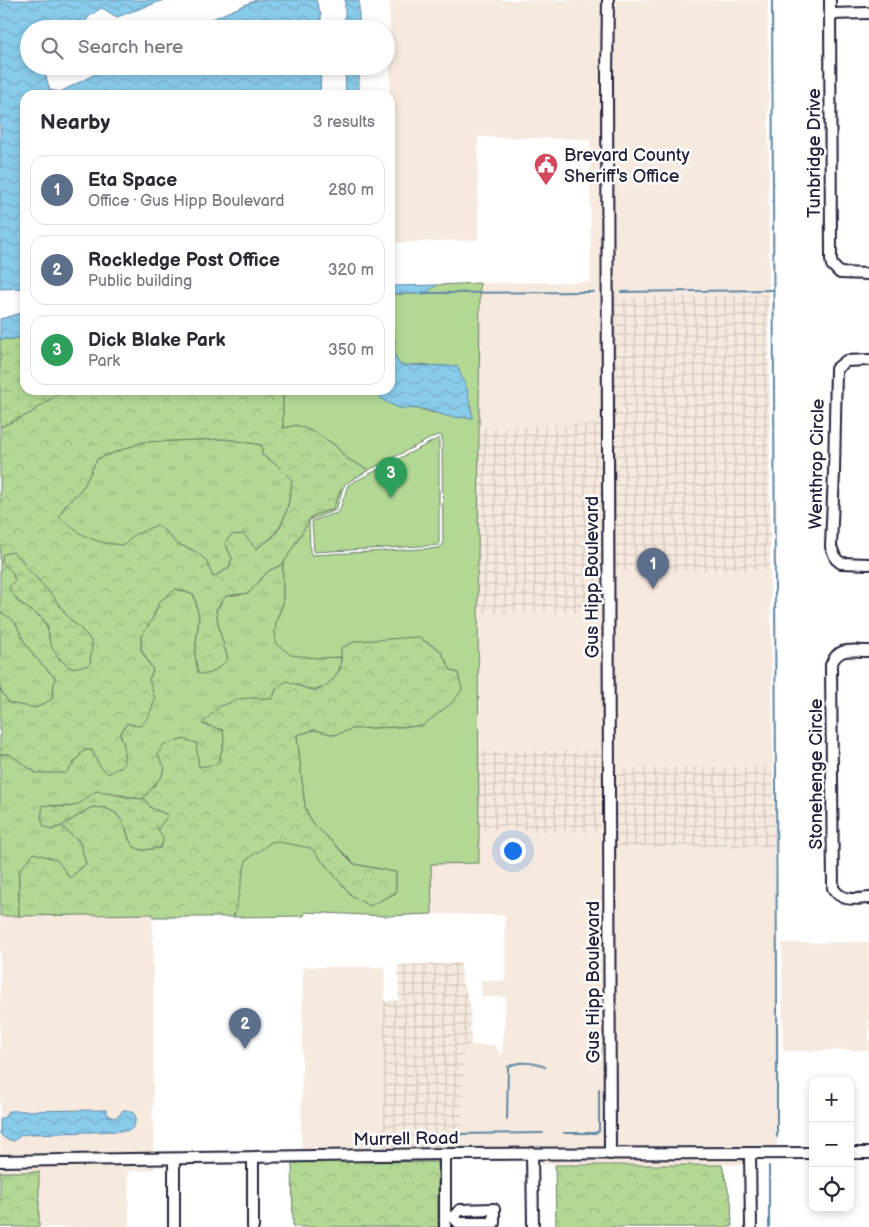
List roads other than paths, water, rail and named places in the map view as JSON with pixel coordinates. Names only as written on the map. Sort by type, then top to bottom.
[{"type":"street","name":"Gus Hipp Boulevard","points":[[608,0],[610,1154]]},
{"type":"street","name":"Tunbridge Drive","points":[[830,0],[831,260],[832,265],[840,273],[869,274]]},
{"type":"street","points":[[830,14],[869,14]]},
{"type":"street","name":"Wenthrop Circle","points":[[869,360],[846,361],[836,369],[831,547],[836,560],[841,563],[869,564]]},
{"type":"street","name":"Stonehenge Circle","points":[[869,651],[842,651],[834,656],[831,665],[831,675],[833,888],[836,894],[848,899],[869,898]]},
{"type":"street","name":"Murrell Road","points":[[0,1161],[445,1154],[809,1153]]},
{"type":"street","points":[[854,1153],[869,1153]]},
{"type":"street","points":[[445,1154],[448,1220]]},
{"type":"street","points":[[532,1154],[533,1227]]},
{"type":"street","points":[[750,1154],[751,1227]]},
{"type":"street","points":[[253,1158],[253,1227]]},
{"type":"street","points":[[174,1159],[174,1227]]},
{"type":"water","points":[[0,0],[164,0],[117,17],[102,8],[87,20],[20,20],[20,75],[45,75],[50,90],[20,90],[20,288],[0,289]]},
{"type":"water","points":[[256,0],[316,0],[321,15],[321,20],[210,20]]},
{"type":"water","points":[[345,0],[359,0],[359,20],[345,20]]},
{"type":"water","points":[[93,75],[321,75],[320,90],[64,90]]},
{"type":"water","points":[[345,75],[359,75],[359,90],[346,90]]},
{"type":"water","points":[[437,285],[424,294],[395,294],[395,286]]},
{"type":"water","points":[[20,313],[20,337],[0,339],[0,319]]},
{"type":"water","points":[[395,356],[400,365],[457,366],[467,389],[473,418],[450,417],[423,409],[399,408],[384,401],[379,395],[395,395]]},
{"type":"water","points":[[106,1110],[108,1115],[114,1118],[120,1115],[123,1110],[132,1112],[136,1119],[132,1129],[126,1131],[21,1135],[14,1141],[6,1139],[0,1134],[0,1119],[5,1117],[8,1111]]},
{"type":"waterway","points":[[772,0],[777,1137]]},
{"type":"waterway","points":[[621,292],[773,290]]},
{"type":"waterway","points":[[423,293],[594,292]]},
{"type":"waterway","points":[[507,1119],[508,1067],[526,1063],[545,1067]]},
{"type":"waterway","points":[[564,1133],[595,1133],[599,1131],[599,1089]]},
{"type":"waterway","points":[[458,1134],[543,1133]]},
{"type":"waterway","points":[[769,1166],[769,1227]]},
{"type":"place","name":"Brevard County Sheriff's Office","points":[[546,186]]},
{"type":"place","name":"Dick Blake Park","points":[[391,498]]},
{"type":"place","name":"Eta Space","points":[[653,589]]},
{"type":"place","name":"Rockledge Post Office","points":[[245,1049]]}]
